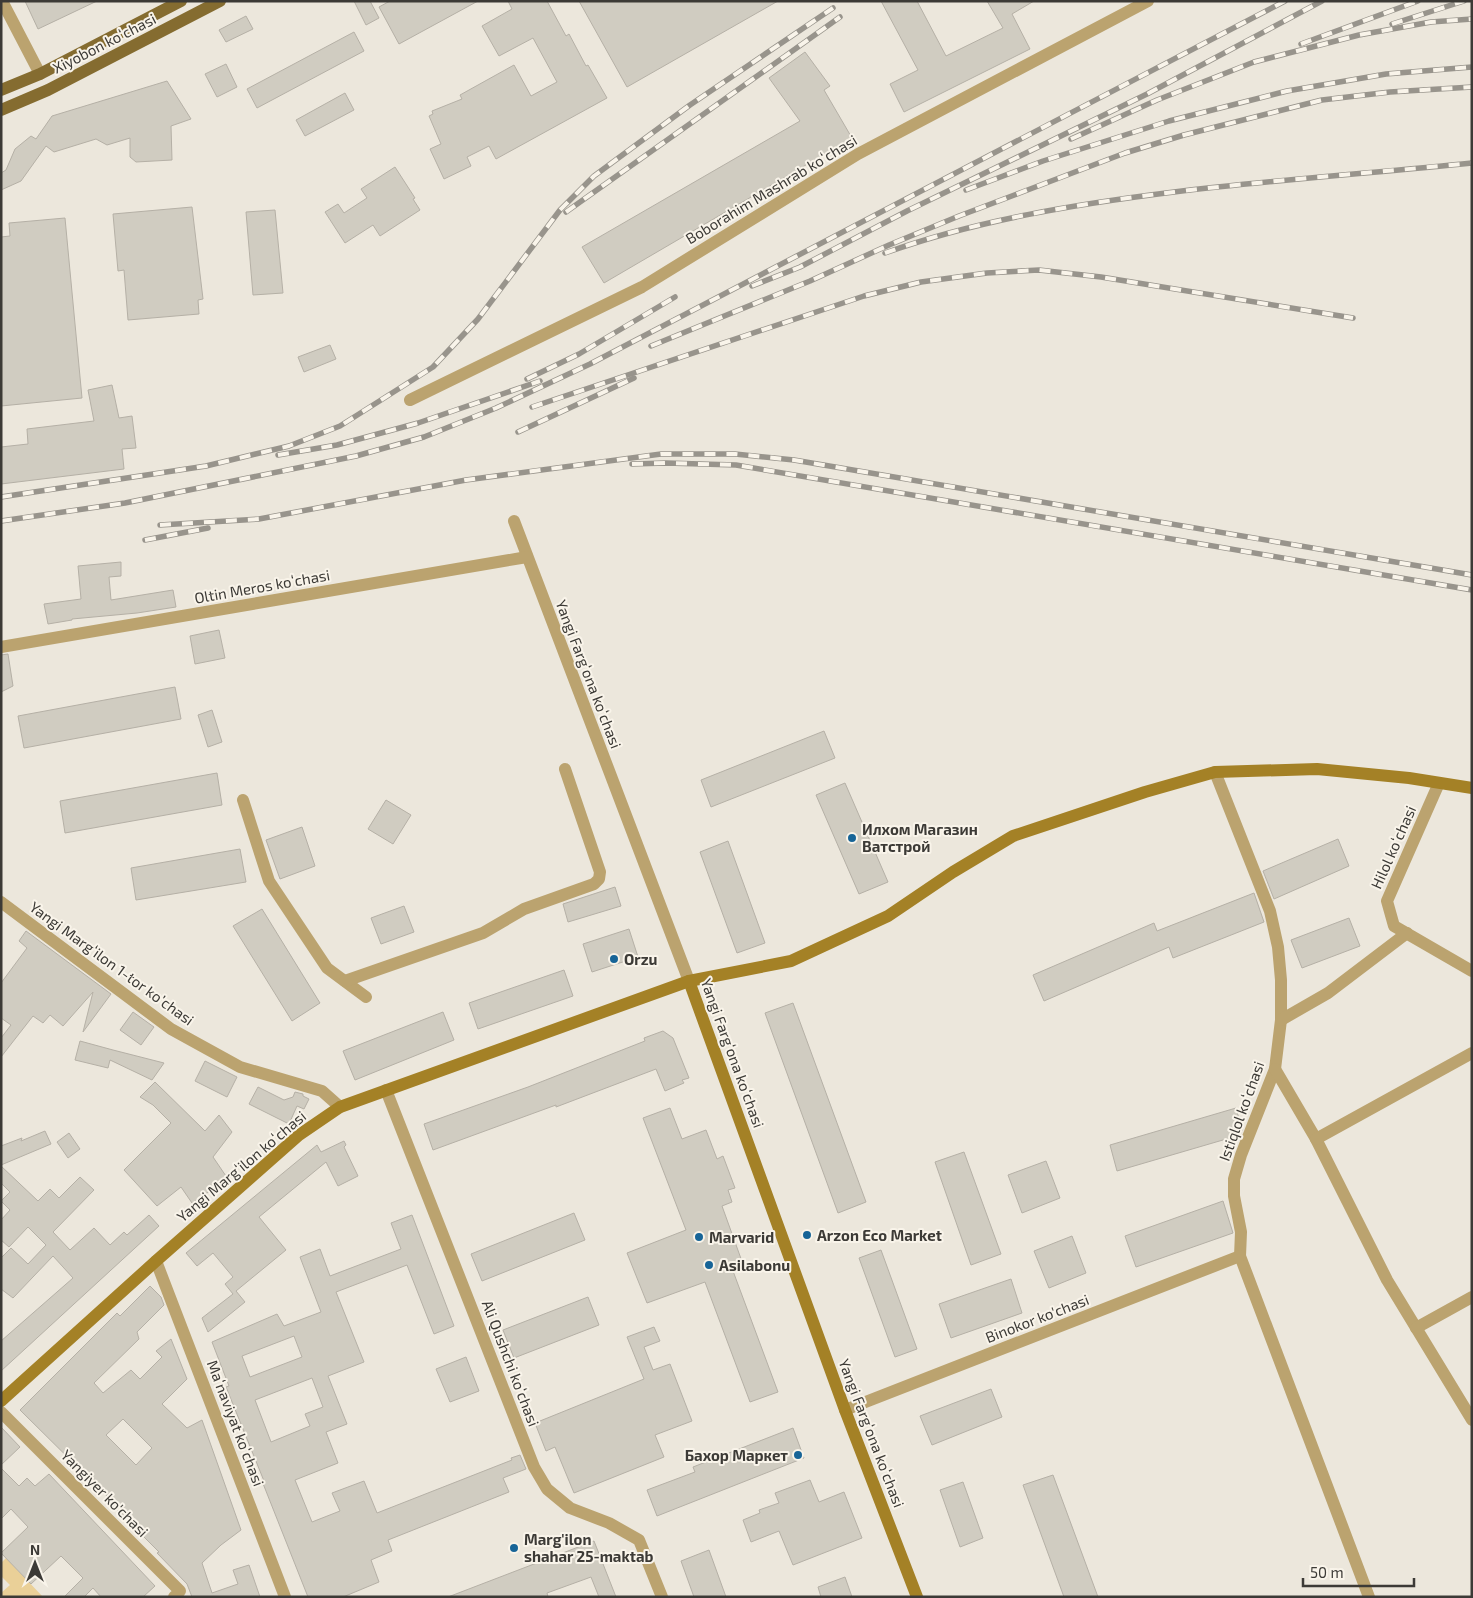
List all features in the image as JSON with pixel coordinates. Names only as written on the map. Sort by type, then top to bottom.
[{"type":"main road","name":"Xiyobon koʻchasi","points":[[1,90],[40,74],[180,1]]},
{"type":"main road","name":"Xiyobon koʻchasi","points":[[1,110],[48,90],[220,1]]},
{"type":"main road","name":"Yangi Margʻilon koʻchasi","points":[[1,1401],[156,1260],[299,1135],[340,1107],[689,981],[791,961],[888,916],[953,872],[1013,836],[1145,792],[1215,772],[1317,770],[1409,778],[1472,788]]},
{"type":"main road","name":"Yangi Fargʻona koʻchasi","points":[[689,981],[845,1410],[917,1597]]},
{"type":"street","points":[[2,1],[40,74]]},
{"type":"street","name":"Boborahim Mashrab koʻchasi","points":[[410,400],[642,287],[858,154],[1148,1]]},
{"type":"street","name":"Yangi Fargʻona koʻchasi","points":[[514,521],[689,981]]},
{"type":"street","name":"Oltin Meros koʻchasi","points":[[1,647],[527,557]]},
{"type":"street","points":[[345,981],[483,933],[524,909],[594,884],[599,878],[600,872],[565,770]]},
{"type":"street","name":"Istiqlol koʻchasi","points":[[1215,772],[1270,911],[1281,972],[1281,1020],[1275,1069],[1241,1155],[1234,1179],[1234,1196],[1241,1232],[1240,1256],[1369,1597]]},
{"type":"street","name":"Hilol koʻchasi","points":[[1439,783],[1387,901],[1394,926],[1472,971]]},
{"type":"street","points":[[244,800],[269,882],[327,968],[366,997]]},
{"type":"street","name":"Yangi Margʻilon 1-tor koʼchasi","points":[[1,902],[171,1029],[240,1067],[322,1091],[340,1107]]},
{"type":"street","points":[[1281,1020],[1328,993],[1407,933]]},
{"type":"street","points":[[1316,1139],[1472,1053]]},
{"type":"street","points":[[1275,1069],[1316,1139],[1387,1280],[1472,1420]]},
{"type":"street","name":"Ali Qushchi koʻchasi","points":[[386,1090],[534,1467],[547,1489],[570,1508],[609,1523],[639,1540],[662,1597]]},
{"type":"street","name":"Binokor ko'chasi","points":[[845,1410],[1240,1256]]},
{"type":"street","name":"Maʻnaviyat koʻchasi","points":[[156,1260],[285,1597]]},
{"type":"street","points":[[1416,1328],[1472,1297]]},
{"type":"street","name":"Yangiyer ko'chasi","points":[[1,1412],[178,1595]]},
{"type":"shaded area","points":[[6,1558],[43,1597],[1,1597],[1,1593],[10,1585],[1,1576],[1,1563]]},
{"type":"building","points":[[25,1],[97,1],[38,29]]},
{"type":"building","points":[[354,1],[370,1],[379,18],[366,25]]},
{"type":"building","points":[[390,1],[478,1],[399,44],[379,7]]},
{"type":"building","points":[[508,1],[547,1],[566,36],[569,34],[586,66],[588,65],[607,98],[496,159],[489,146],[467,157],[471,166],[444,179],[430,149],[441,144],[429,116],[433,114],[432,111],[462,99],[460,95],[514,65],[531,96],[557,82],[533,38],[499,56],[482,26],[512,9]]},
{"type":"building","points":[[579,1],[778,1],[627,87]]},
{"type":"building","points":[[881,1],[917,1],[946,56],[1003,28],[987,1],[1034,1],[1012,14],[1030,49],[904,112],[890,84],[918,70]]},
{"type":"building","points":[[246,16],[253,29],[226,42],[219,30]]},
{"type":"building","points":[[354,32],[364,51],[257,108],[247,89]]},
{"type":"building","points":[[805,52],[830,86],[824,90],[852,138],[604,283],[582,247],[800,121],[769,78]]},
{"type":"building","points":[[226,64],[237,87],[217,97],[205,74]]},
{"type":"building","points":[[167,81],[191,119],[171,126],[172,160],[136,162],[130,157],[130,138],[107,145],[96,139],[54,152],[46,146],[21,181],[1,190],[1,173],[6,170],[15,149],[31,136],[36,139],[52,116]]},
{"type":"building","points":[[345,93],[354,110],[305,136],[296,120]]},
{"type":"building","points":[[395,167],[415,198],[413,199],[420,210],[380,236],[373,225],[345,243],[325,212],[338,204],[344,213],[367,198],[361,189]]},
{"type":"building","points":[[192,207],[203,299],[198,300],[199,314],[128,320],[124,270],[118,271],[113,214]]},
{"type":"building","points":[[275,210],[283,293],[253,295],[246,212]]},
{"type":"building","points":[[65,218],[82,398],[1,406],[1,237],[10,236],[9,223]]},
{"type":"building","points":[[330,345],[336,359],[304,372],[298,357]]},
{"type":"building","points":[[112,385],[119,418],[132,416],[136,448],[122,449],[124,469],[1,484],[1,447],[28,444],[27,429],[94,421],[88,390]]},
{"type":"building","points":[[121,562],[121,576],[109,577],[111,600],[173,590],[176,607],[72,619],[48,624],[44,604],[81,599],[78,566]]},
{"type":"building","points":[[219,630],[225,658],[195,664],[190,636]]},
{"type":"building","points":[[8,654],[13,686],[1,692],[1,655]]},
{"type":"building","points":[[175,687],[181,719],[24,748],[18,716]]},
{"type":"building","points":[[212,710],[222,742],[208,747],[198,715]]},
{"type":"building","points":[[824,731],[835,758],[711,807],[701,780]]},
{"type":"building","points":[[217,773],[222,805],[65,833],[60,801]]},
{"type":"building","name":"Илхом Магазин Ватстрой","points":[[845,783],[888,882],[859,894],[816,795]]},
{"type":"building","points":[[386,800],[411,815],[393,844],[368,829]]},
{"type":"building","points":[[302,827],[315,866],[280,879],[266,840]]},
{"type":"building","points":[[1338,839],[1349,866],[1274,899],[1263,871]]},
{"type":"building","points":[[728,841],[765,943],[737,953],[700,852]]},
{"type":"building","points":[[240,849],[246,882],[136,900],[131,868]]},
{"type":"building","points":[[615,887],[621,906],[568,922],[563,904]]},
{"type":"building","points":[[1254,893],[1264,922],[1173,958],[1169,947],[1044,1001],[1033,975],[1154,923],[1157,931]]},
{"type":"building","points":[[404,906],[414,932],[381,944],[371,918]]},
{"type":"building","points":[[262,909],[320,1003],[292,1021],[233,926]]},
{"type":"building","points":[[1349,918],[1360,946],[1302,968],[1291,940]]},
{"type":"building","points":[[629,929],[638,957],[592,972],[583,944]]},
{"type":"building","points":[[26,931],[111,994],[83,1032],[93,992],[63,1026],[50,1015],[43,1023],[33,1016],[1,1057],[1,1038],[11,1025],[1,1018],[1,983],[27,948],[19,941]]},
{"type":"building","points":[[564,970],[573,996],[478,1029],[469,1003]]},
{"type":"building","points":[[793,1003],[866,1202],[838,1213],[765,1013]]},
{"type":"building","points":[[133,1012],[154,1027],[141,1045],[120,1030]]},
{"type":"building","points":[[443,1012],[454,1040],[355,1080],[343,1051]]},
{"type":"building","points":[[663,1031],[673,1038],[689,1078],[682,1080],[684,1083],[665,1091],[656,1069],[556,1107],[556,1105],[433,1150],[424,1124],[528,1087],[645,1041],[644,1038]]},
{"type":"building","points":[[80,1041],[164,1063],[152,1080],[110,1060],[108,1068],[75,1060]]},
{"type":"building","points":[[205,1061],[237,1077],[227,1097],[195,1081]]},
{"type":"building","points":[[155,1082],[205,1131],[219,1115],[232,1132],[213,1157],[228,1179],[192,1203],[181,1187],[157,1206],[124,1170],[171,1123],[153,1105],[140,1097]]},
{"type":"building","points":[[258,1087],[284,1100],[293,1097],[295,1092],[303,1094],[303,1096],[309,1099],[304,1109],[297,1106],[289,1124],[249,1104]]},
{"type":"building","points":[[670,1108],[682,1139],[706,1130],[717,1159],[723,1156],[735,1188],[728,1190],[732,1202],[722,1206],[744,1267],[733,1271],[778,1392],[750,1402],[705,1282],[647,1303],[627,1253],[686,1230],[643,1118]]},
{"type":"building","points":[[1236,1108],[1242,1130],[1240,1135],[1117,1171],[1110,1145]]},
{"type":"building","points":[[45,1131],[51,1144],[1,1165],[1,1146],[22,1138],[21,1141]]},
{"type":"building","points":[[69,1133],[80,1149],[68,1158],[57,1142]]},
{"type":"building","points":[[344,1141],[346,1145],[344,1147],[358,1176],[338,1186],[326,1162],[259,1217],[286,1250],[236,1291],[245,1302],[208,1332],[202,1318],[233,1294],[225,1284],[233,1277],[213,1253],[197,1266],[186,1253],[317,1145],[321,1152]]},
{"type":"building","points":[[964,1152],[1001,1254],[971,1265],[935,1162]]},
{"type":"building","points":[[1046,1161],[1060,1198],[1022,1213],[1008,1175]]},
{"type":"building","points":[[1,1166],[38,1201],[50,1189],[59,1198],[80,1177],[94,1190],[53,1232],[70,1250],[94,1228],[110,1245],[124,1232],[127,1235],[149,1215],[159,1226],[1,1371],[1,1341],[73,1278],[53,1256],[13,1298],[1,1289],[1,1258],[11,1248],[28,1264],[46,1245],[28,1227],[9,1247],[1,1240],[1,1220],[10,1210],[1,1201],[10,1192],[1,1183]]},
{"type":"building","points":[[1223,1201],[1233,1233],[1136,1267],[1125,1236]]},
{"type":"building","points":[[574,1213],[585,1240],[482,1281],[471,1254]]},
{"type":"building","points":[[412,1215],[454,1326],[434,1334],[407,1265],[336,1292],[364,1362],[328,1376],[347,1424],[326,1432],[338,1463],[295,1480],[312,1522],[340,1511],[332,1493],[364,1481],[377,1513],[512,1460],[511,1458],[520,1455],[526,1469],[503,1478],[509,1492],[388,1540],[392,1551],[371,1560],[379,1582],[343,1597],[308,1597],[226,1387],[229,1386],[212,1342],[277,1314],[284,1326],[321,1312],[300,1257],[320,1249],[330,1276],[401,1249],[391,1223]],"holes":[[[294,1336],[302,1357],[250,1377],[242,1356]],[[312,1378],[323,1407],[305,1414],[310,1426],[271,1442],[255,1400]]]},
{"type":"building","points":[[1072,1236],[1086,1273],[1049,1288],[1034,1251]]},
{"type":"building","points":[[881,1250],[917,1349],[895,1357],[859,1258]]},
{"type":"building","points":[[1011,1279],[1022,1313],[951,1338],[939,1304]]},
{"type":"building","points":[[150,1286],[161,1297],[164,1305],[137,1332],[139,1339],[94,1383],[103,1393],[131,1370],[140,1379],[162,1357],[156,1351],[171,1339],[187,1379],[162,1404],[187,1428],[202,1420],[241,1530],[202,1563],[212,1593],[238,1584],[233,1570],[249,1565],[260,1597],[192,1597],[187,1584],[157,1553],[159,1552],[110,1503],[112,1501],[20,1410],[117,1313],[120,1316]],"holes":[[[123,1419],[152,1448],[136,1465],[106,1435]]]},
{"type":"building","points":[[588,1297],[599,1325],[514,1358],[503,1330]]},
{"type":"building","points":[[654,1327],[660,1341],[644,1347],[653,1370],[670,1364],[692,1421],[655,1435],[664,1457],[574,1493],[555,1447],[546,1451],[535,1423],[644,1379],[627,1337]]},
{"type":"building","points":[[466,1357],[479,1391],[450,1402],[436,1369]]},
{"type":"building","points":[[991,1389],[1002,1417],[932,1445],[920,1416]]},
{"type":"building","points":[[1,1427],[20,1447],[1,1465]]},
{"type":"building","points":[[793,1428],[804,1458],[657,1516],[647,1490],[695,1472],[693,1467]]},
{"type":"building","points":[[1,1468],[19,1486],[27,1478],[35,1486],[49,1474],[155,1586],[143,1597],[101,1597],[93,1588],[84,1597],[64,1597],[83,1578],[61,1556],[31,1584],[1,1553],[28,1527],[11,1509],[1,1519]]},
{"type":"building","points":[[1053,1475],[1098,1597],[1064,1597],[1023,1485]]},
{"type":"building","points":[[810,1480],[819,1502],[844,1492],[862,1538],[793,1565],[779,1531],[751,1542],[743,1520],[760,1513],[759,1510],[779,1503],[775,1493]]},
{"type":"building","points":[[963,1482],[983,1538],[960,1547],[940,1490]]},
{"type":"building","points":[[594,1541],[616,1597],[599,1597],[591,1577],[547,1593],[548,1597],[448,1597]]},
{"type":"building","points":[[709,1550],[726,1597],[694,1597],[681,1561]]},
{"type":"building","points":[[845,1577],[852,1597],[821,1597],[818,1587]]},
{"type":"railway","points":[[1,521],[125,503],[356,456],[424,437],[496,408],[590,364],[1285,1]]},
{"type":"railway","points":[[752,286],[800,267],[907,211],[1147,94],[1322,1]]},
{"type":"railway","points":[[1301,44],[1418,1]]},
{"type":"railway","points":[[1392,24],[1464,1]]},
{"type":"railway","points":[[1,497],[206,466],[289,446],[340,426],[433,367],[478,319],[560,210],[594,176],[690,105],[833,8]]},
{"type":"railway","points":[[566,212],[840,17]]},
{"type":"railway","points":[[1071,139],[1157,100],[1254,62],[1359,35],[1431,22],[1472,19]]},
{"type":"railway","points":[[966,190],[1043,161],[1169,121],[1287,91],[1386,74],[1472,67]]},
{"type":"railway","points":[[651,346],[810,281],[959,216],[1125,153],[1184,135],[1322,100],[1390,92],[1472,87]]},
{"type":"railway","points":[[885,253],[920,241],[991,222],[1101,202],[1248,184],[1472,163]]},
{"type":"railway","points":[[532,407],[864,296],[921,282],[987,273],[1039,270],[1101,277],[1353,318]]},
{"type":"railway","points":[[527,379],[579,354],[675,297]]},
{"type":"railway","points":[[518,432],[634,378]]},
{"type":"railway","points":[[278,455],[337,445],[418,423],[540,381]]},
{"type":"railway","points":[[160,525],[259,519],[466,480],[661,454],[735,454],[794,460],[1472,575]]},
{"type":"railway","points":[[632,464],[736,465],[1472,590]]},
{"type":"railway","points":[[145,540],[208,528]]},
{"type":"place","name":"Илхом Магазин Ватстрой","points":[[852,838]]},
{"type":"place","name":"Orzu","points":[[614,959]]},
{"type":"place","name":"Arzon Eco Market","points":[[807,1235]]},
{"type":"place","name":"Marvarid","points":[[699,1237]]},
{"type":"place","name":"Asilabonu","points":[[709,1265]]},
{"type":"place","name":"Бахор Маркет","points":[[798,1455]]},
{"type":"place","name":"Marg'ilon shahar 25-maktab","points":[[514,1548]]}]
